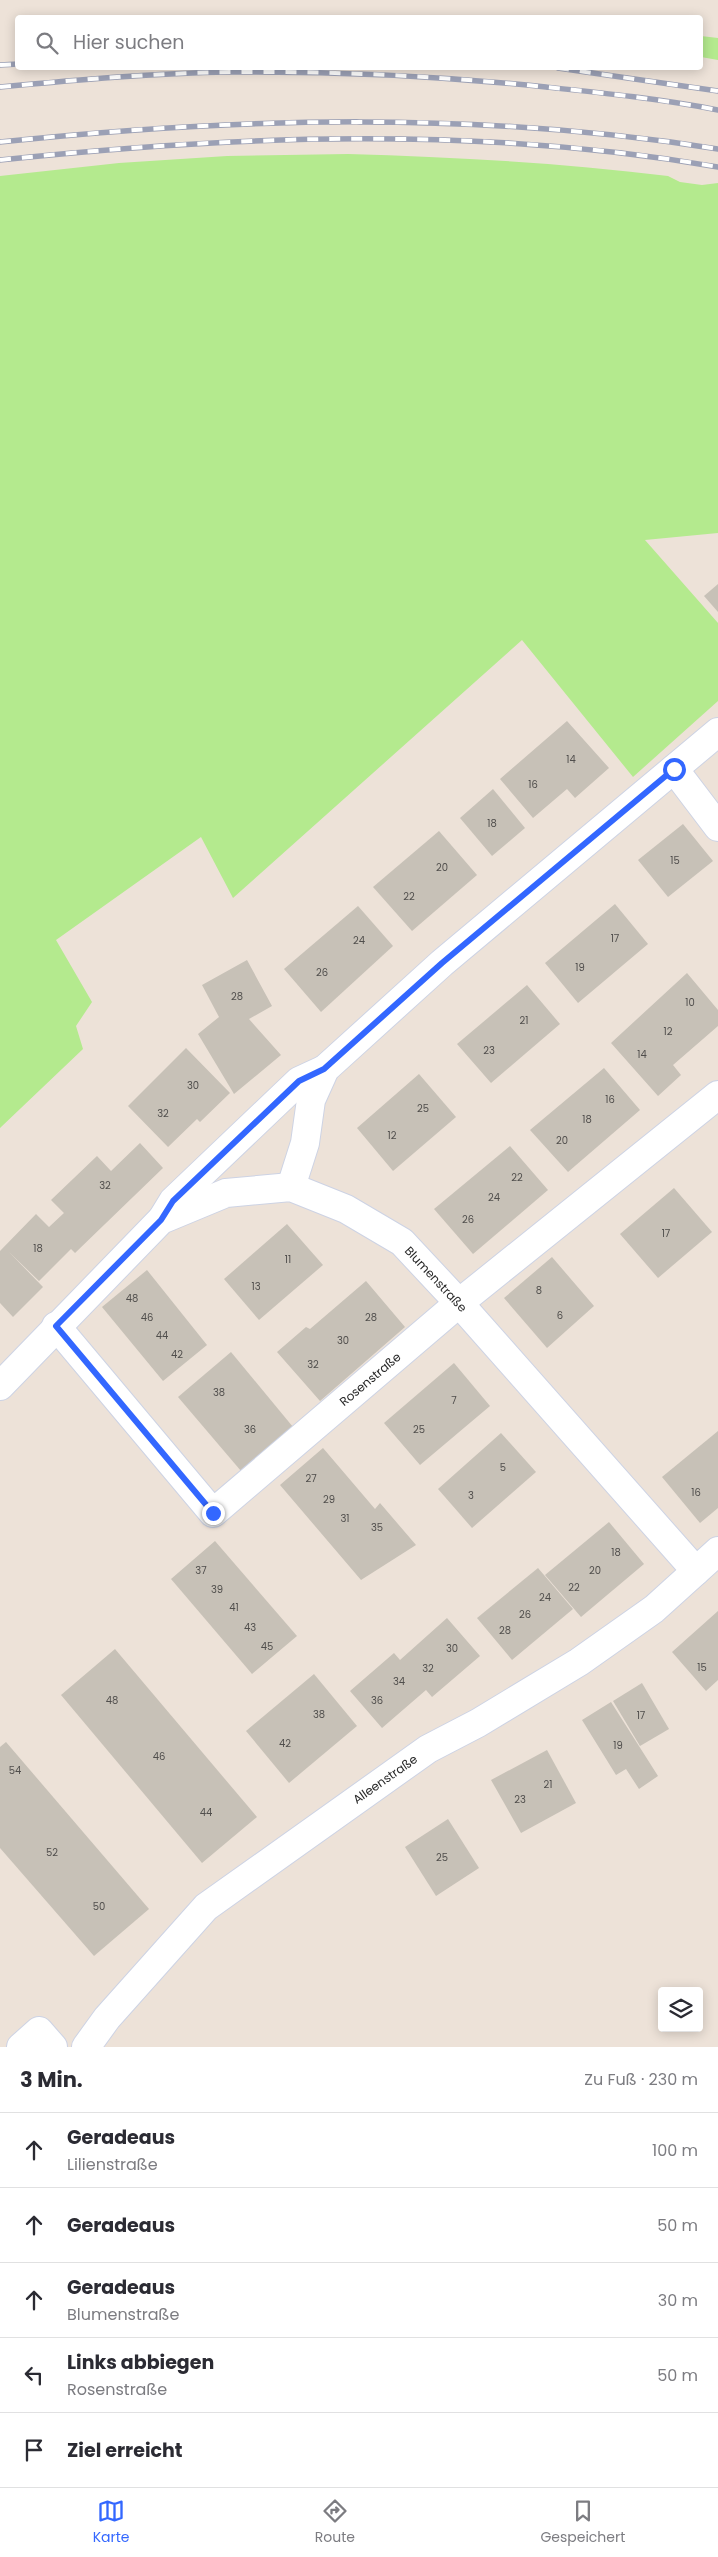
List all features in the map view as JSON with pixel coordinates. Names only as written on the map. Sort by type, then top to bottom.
[{"type":"street","points":[[161,1220],[173,1201],[299,1081],[324,1069],[442,963],[718,732]]},
{"type":"street","points":[[674,769],[718,826]]},
{"type":"street","points":[[291,1187],[305,1143],[311,1100],[324,1069]]},
{"type":"street","name":"Rosenstraße","points":[[56,1326],[213,1513],[459,1302],[718,1095]]},
{"type":"street","name":"Blumenstraße","points":[[0,1386],[56,1326],[161,1220],[226,1193],[291,1187],[346,1210],[402,1242],[459,1302],[696,1571]]},
{"type":"street","name":"Alleenstraße","points":[[86,2047],[107,2018],[206,1907],[428,1749],[478,1723],[579,1662],[654,1609],[718,1551]]},
{"type":"street","points":[[20,2047],[39,2031],[53,2047]]},
{"type":"green space","points":[[703,36],[718,38],[718,60],[703,57]]},
{"type":"green space","points":[[348,154],[548,164],[668,176],[680,182],[702,185],[718,183],[718,533],[645,540],[718,623],[718,701],[633,777],[522,640],[233,898],[201,837],[56,940],[92,1002],[76,1026],[83,1049],[0,1128],[0,176],[119,163],[227,156]]},
{"type":"building","points":[[718,584],[718,612],[704,596]]},
{"type":"building","points":[[567,721],[609,768],[575,798],[567,789],[533,818],[500,779]]},
{"type":"building","points":[[493,789],[525,828],[492,856],[460,818]]},
{"type":"building","points":[[683,824],[713,861],[668,897],[638,860]]},
{"type":"building","points":[[439,831],[477,875],[412,931],[373,887]]},
{"type":"building","points":[[615,904],[648,944],[578,1003],[545,963]]},
{"type":"building","points":[[358,906],[393,946],[321,1012],[284,969]]},
{"type":"building","points":[[247,960],[272,1006],[249,1019],[281,1055],[234,1094],[198,1034],[219,1017],[202,985]]},
{"type":"building","points":[[687,973],[718,1010],[718,1026],[673,1065],[681,1075],[658,1096],[611,1043]]},
{"type":"building","points":[[527,985],[560,1024],[491,1083],[457,1044]]},
{"type":"building","points":[[186,1048],[230,1093],[200,1122],[197,1119],[168,1147],[128,1106]]},
{"type":"building","points":[[604,1068],[640,1110],[568,1172],[530,1130]]},
{"type":"building","points":[[419,1074],[456,1117],[393,1171],[357,1128]]},
{"type":"building","points":[[140,1143],[163,1168],[75,1253],[71,1249],[39,1281],[9,1252],[43,1287],[13,1317],[0,1303],[0,1251],[36,1214],[49,1227],[64,1213],[51,1200],[97,1156],[111,1171]]},
{"type":"building","points":[[510,1146],[548,1190],[473,1254],[434,1209]]},
{"type":"building","points":[[674,1188],[712,1232],[658,1278],[620,1234]]},
{"type":"building","points":[[287,1224],[323,1265],[259,1320],[224,1279]]},
{"type":"building","points":[[552,1257],[594,1306],[547,1348],[504,1298]]},
{"type":"building","points":[[147,1270],[207,1345],[163,1381],[102,1307]]},
{"type":"building","points":[[366,1281],[405,1327],[320,1401],[277,1352],[306,1327],[310,1329]]},
{"type":"building","points":[[231,1352],[293,1427],[241,1471],[178,1397]]},
{"type":"building","points":[[454,1363],[490,1406],[420,1465],[384,1423]]},
{"type":"building","points":[[718,1431],[718,1508],[700,1523],[662,1477]]},
{"type":"building","points":[[501,1433],[536,1472],[472,1528],[438,1489]]},
{"type":"building","points":[[323,1448],[375,1509],[380,1503],[416,1545],[361,1580],[280,1485]]},
{"type":"building","points":[[609,1522],[644,1564],[581,1617],[545,1575]]},
{"type":"building","points":[[215,1541],[297,1636],[252,1674],[171,1579]]},
{"type":"building","points":[[538,1568],[573,1609],[512,1660],[477,1618]]},
{"type":"building","points":[[718,1611],[718,1680],[706,1691],[672,1652]]},
{"type":"building","points":[[447,1618],[480,1656],[432,1697],[426,1690],[382,1728],[350,1691],[394,1653],[400,1660]]},
{"type":"building","points":[[115,1649],[257,1817],[202,1863],[61,1695]]},
{"type":"building","points":[[314,1674],[357,1726],[289,1783],[246,1731]]},
{"type":"building","points":[[642,1683],[669,1729],[640,1746],[613,1701]]},
{"type":"building","points":[[611,1702],[658,1776],[639,1789],[626,1769],[616,1775],[582,1720]]},
{"type":"building","points":[[6,1742],[149,1909],[94,1956],[0,1848],[0,1747]]},
{"type":"building","points":[[547,1750],[576,1803],[521,1833],[491,1780]]},
{"type":"building","points":[[448,1819],[479,1868],[436,1896],[405,1847]]},
{"type":"railway","points":[[0,65],[15,64]]},
{"type":"railway","points":[[572,70],[718,91]]},
{"type":"railway","points":[[0,87],[172,74],[349,73],[428,77],[546,87],[654,99],[718,110]]},
{"type":"railway","points":[[0,142],[180,127],[269,123],[359,122],[449,123],[539,128],[629,137],[718,149]]},
{"type":"railway","points":[[0,160],[89,151],[179,145],[269,140],[359,139],[449,140],[539,145],[629,154],[718,167]]},
{"type":"route","points":[[213,1513],[56,1326],[161,1220],[173,1201],[299,1081],[324,1069],[442,963],[674,769]]}]
